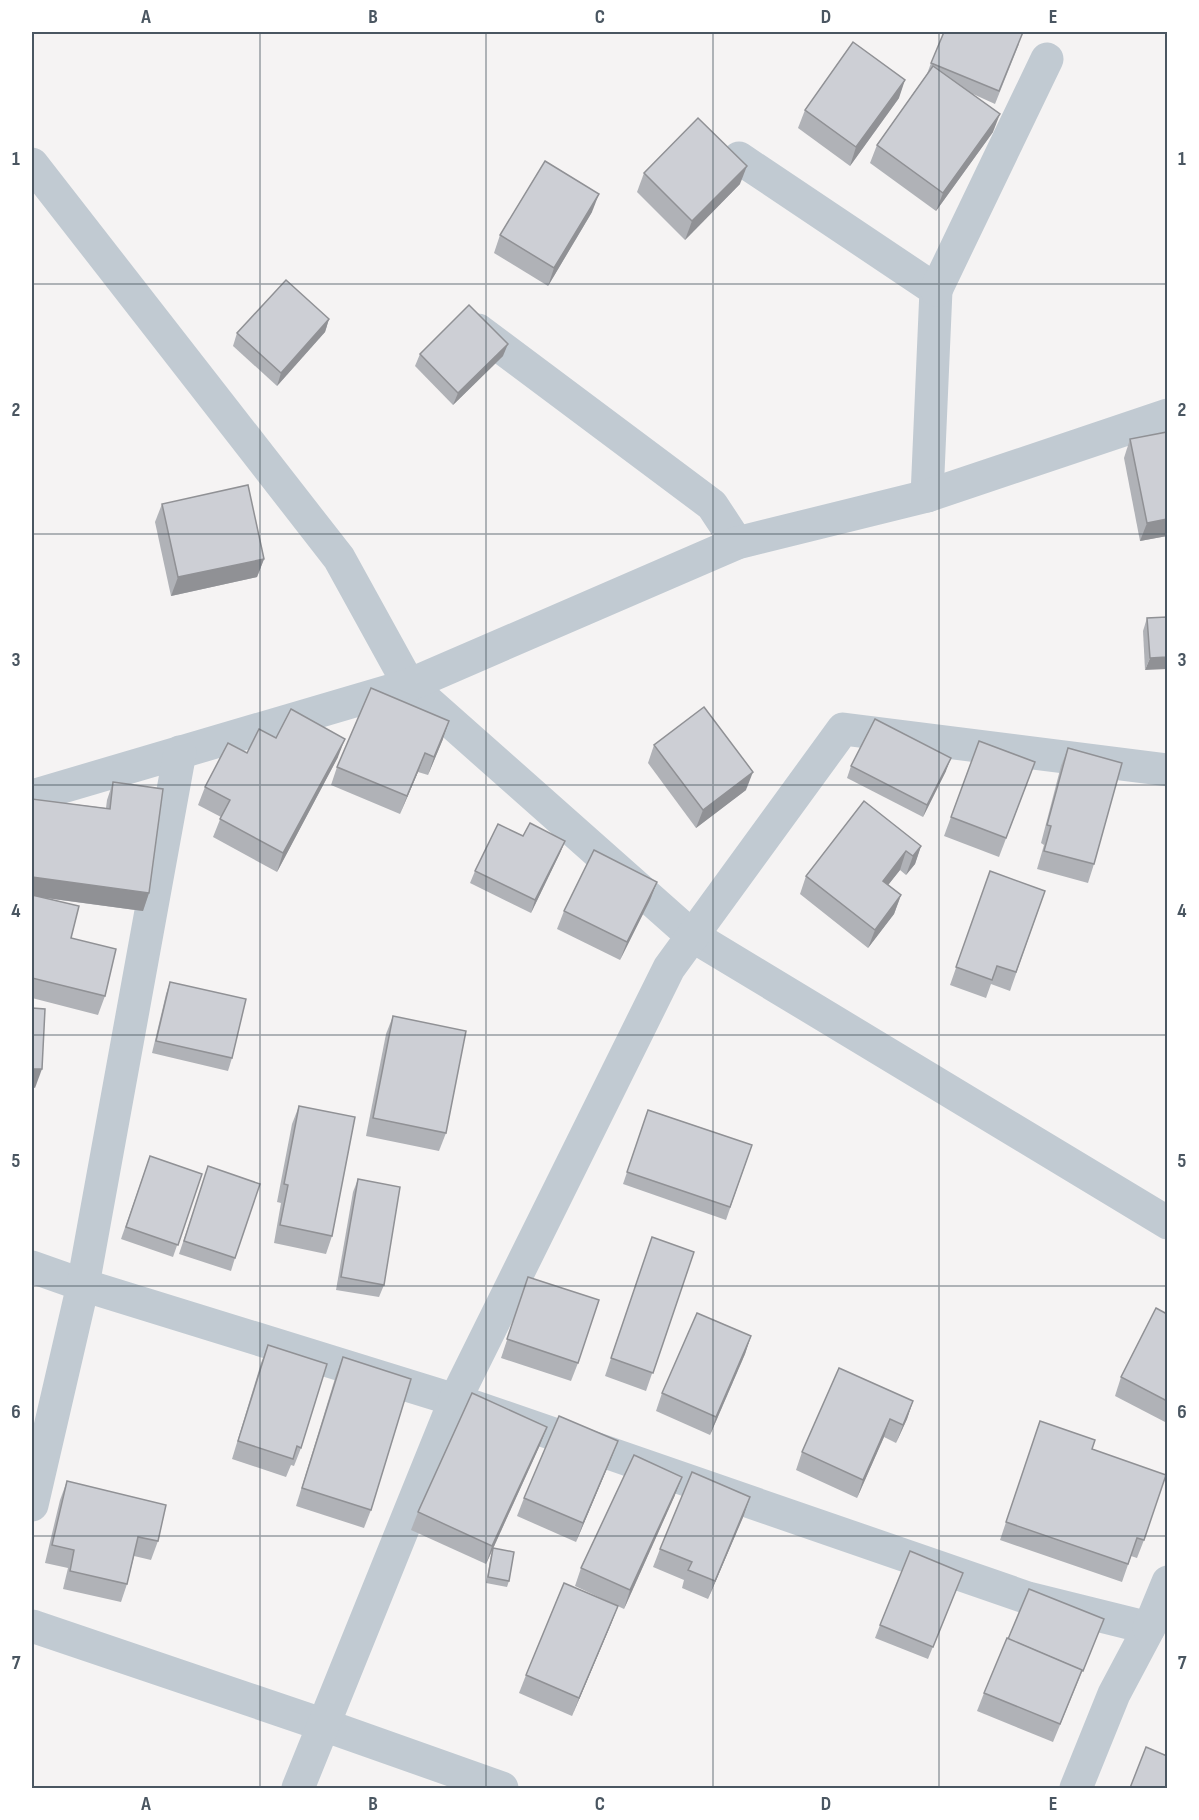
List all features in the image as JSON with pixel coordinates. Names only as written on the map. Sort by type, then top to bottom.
[{"type":"street","points":[[927,496],[936,290],[1047,59]]},
{"type":"street","points":[[740,158],[936,290]]},
{"type":"street","points":[[32,164],[339,558],[409,685],[691,935],[1167,1223]]},
{"type":"street","points":[[478,330],[712,505],[737,543]]},
{"type":"street","points":[[32,796],[409,685],[737,543],[927,496],[1167,415]]},
{"type":"street","points":[[298,1788],[454,1400],[669,968],[843,729],[1167,770]]},
{"type":"street","points":[[32,1504],[82,1285],[180,752]]},
{"type":"street","points":[[32,1267],[82,1285],[454,1400],[1028,1598],[1149,1628]]},
{"type":"street","points":[[1076,1788],[1114,1695],[1149,1628],[1167,1582]]},
{"type":"street","points":[[32,1626],[502,1788]]},
{"type":"building","points":[[944,32],[1023,32],[999,91],[931,63]]},
{"type":"building","points":[[853,42],[905,80],[856,147],[805,110]]},
{"type":"building","points":[[933,66],[1000,114],[943,193],[877,145]]},
{"type":"building","points":[[698,118],[747,166],[692,221],[644,173]]},
{"type":"building","points":[[545,161],[599,194],[554,268],[500,235]]},
{"type":"building","points":[[286,280],[329,319],[281,373],[237,333]]},
{"type":"building","points":[[469,305],[508,344],[458,393],[420,354]]},
{"type":"building","points":[[1167,432],[1167,519],[1147,523],[1130,439]]},
{"type":"building","points":[[248,485],[264,559],[178,577],[162,504]]},
{"type":"building","points":[[1167,617],[1167,657],[1150,658],[1147,618]]},
{"type":"building","points":[[371,688],[449,721],[434,757],[425,753],[407,796],[337,767]]},
{"type":"building","points":[[704,707],[753,772],[703,810],[654,745]]},
{"type":"building","points":[[291,709],[345,739],[283,853],[220,819],[230,800],[205,787],[228,743],[247,753],[259,729],[276,738]]},
{"type":"building","points":[[875,719],[951,758],[927,805],[851,766]]},
{"type":"building","points":[[979,741],[1035,762],[1006,838],[951,817]]},
{"type":"building","points":[[1068,748],[1122,763],[1094,864],[1044,851],[1051,826],[1047,825]]},
{"type":"building","points":[[113,782],[163,789],[149,893],[32,877],[32,799],[110,809]]},
{"type":"building","points":[[864,801],[921,846],[913,856],[906,851],[883,881],[901,895],[875,930],[806,876]]},
{"type":"building","points":[[530,823],[565,841],[535,900],[475,871],[498,824],[523,836]]},
{"type":"building","points":[[594,850],[657,882],[627,942],[564,911]]},
{"type":"building","points":[[990,871],[1045,891],[1016,972],[997,966],[992,980],[956,967]]},
{"type":"building","points":[[32,895],[79,906],[71,938],[116,949],[105,996],[32,978]]},
{"type":"building","points":[[170,982],[246,999],[232,1058],[156,1041]]},
{"type":"building","points":[[32,1008],[45,1009],[42,1069],[32,1069]]},
{"type":"building","points":[[393,1016],[466,1031],[446,1133],[373,1118]]},
{"type":"building","points":[[299,1106],[355,1117],[332,1236],[280,1225],[288,1185],[284,1184]]},
{"type":"building","points":[[648,1110],[752,1145],[730,1207],[627,1172]]},
{"type":"building","points":[[150,1156],[202,1174],[178,1245],[126,1227]]},
{"type":"building","points":[[208,1166],[260,1184],[235,1258],[184,1241]]},
{"type":"building","points":[[358,1179],[400,1187],[384,1285],[341,1277]]},
{"type":"building","points":[[652,1237],[694,1252],[653,1373],[611,1358]]},
{"type":"building","points":[[528,1277],[599,1300],[578,1363],[507,1339]]},
{"type":"building","points":[[1156,1308],[1167,1314],[1167,1401],[1121,1377]]},
{"type":"building","points":[[697,1313],[751,1336],[716,1417],[662,1393]]},
{"type":"building","points":[[268,1345],[327,1364],[301,1448],[297,1446],[293,1459],[238,1441]]},
{"type":"building","points":[[343,1357],[411,1379],[371,1510],[302,1488]]},
{"type":"building","points":[[839,1368],[913,1401],[903,1425],[890,1419],[863,1480],[802,1452]]},
{"type":"building","points":[[472,1393],[547,1427],[492,1546],[418,1512]]},
{"type":"building","points":[[559,1416],[618,1441],[583,1523],[524,1498]]},
{"type":"building","points":[[1040,1421],[1095,1440],[1092,1449],[1166,1475],[1144,1540],[1137,1538],[1128,1564],[1006,1522]]},
{"type":"building","points":[[634,1455],[682,1477],[630,1590],[581,1568]]},
{"type":"building","points":[[692,1472],[750,1497],[715,1581],[688,1570],[692,1562],[660,1549]]},
{"type":"building","points":[[67,1481],[166,1505],[158,1541],[138,1537],[127,1584],[70,1571],[74,1550],[52,1545]]},
{"type":"building","points":[[493,1548],[514,1552],[509,1581],[488,1577]]},
{"type":"building","points":[[910,1551],[963,1573],[933,1647],[880,1625]]},
{"type":"building","points":[[564,1583],[618,1606],[579,1698],[526,1675]]},
{"type":"building","points":[[1029,1589],[1104,1619],[1083,1671],[1008,1639]]},
{"type":"building","points":[[1007,1638],[1082,1670],[1060,1724],[984,1693]]},
{"type":"building","points":[[1146,1747],[1167,1756],[1167,1788],[1130,1788]]}]
